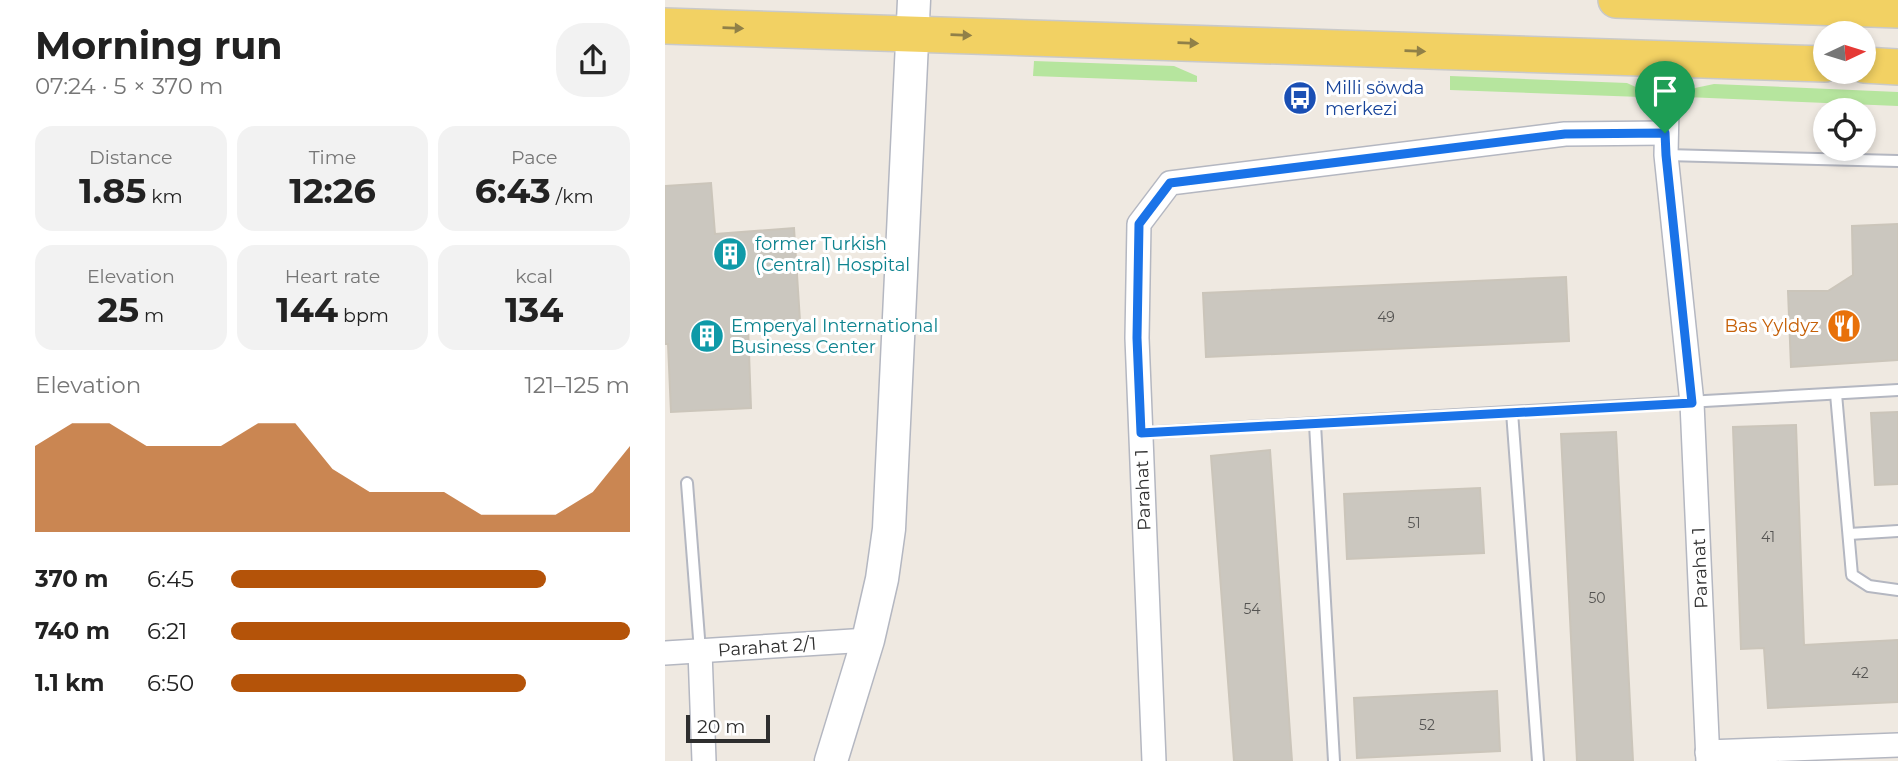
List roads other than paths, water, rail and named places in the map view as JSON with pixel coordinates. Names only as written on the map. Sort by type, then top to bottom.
[{"type":"main road","points":[[1616,0],[1898,10]]},
{"type":"main road","points":[[665,26],[913,17],[1668,59],[1813,64]]},
{"type":"main road","points":[[1876,65],[1898,66]]},
{"type":"street","points":[[831,761],[868,640],[882,579],[889,529],[913,17]]},
{"type":"street","name":"Parahat 1","points":[[1668,59],[1666,144],[1692,403],[1708,756],[1898,745]]},
{"type":"street","name":"Parahat 1","points":[[1154,761],[1137,338],[1139,224],[1170,183],[1565,134],[1666,144]]},
{"type":"street","name":"Parahat 2/1","points":[[665,653],[868,640]]},
{"type":"street","points":[[700,651],[704,761]]},
{"type":"lane","points":[[1666,144],[1898,161]]},
{"type":"lane","points":[[1141,433],[1898,390]]},
{"type":"lane","points":[[1836,394],[1852,575],[1869,586],[1898,590]]},
{"type":"lane","points":[[1512,412],[1538,761]]},
{"type":"lane","points":[[1315,424],[1334,761]]},
{"type":"lane","points":[[687,483],[700,651]]},
{"type":"lane","points":[[1849,534],[1898,531]]},
{"type":"place","name":"Milli söwda merkezi","points":[[1300,98]]},
{"type":"place","name":"former Turkish (Central) Hospital","points":[[730,254]]},
{"type":"place","name":"Bas Yyldyz","points":[[1844,326]]},
{"type":"place","name":"Emperyal International Business Center","points":[[707,336]]}]
